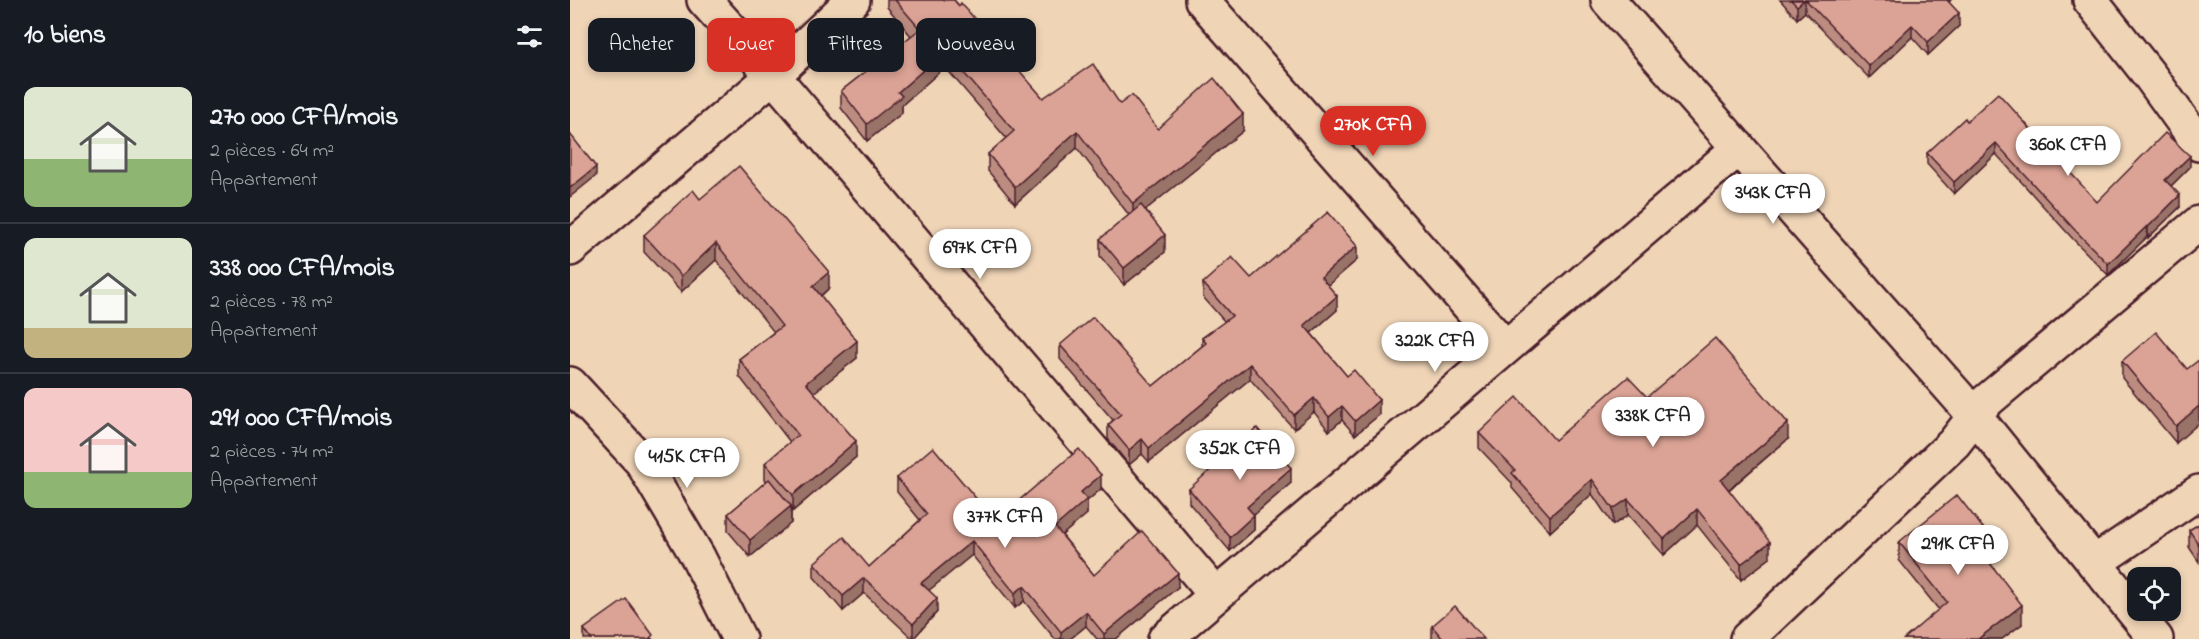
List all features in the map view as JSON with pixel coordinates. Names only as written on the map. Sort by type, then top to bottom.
[{"type":"street","points":[[704,0],[773,76],[1216,595]]},
{"type":"street","points":[[570,249],[773,76],[853,0]]},
{"type":"street","points":[[1202,0],[1504,347]]},
{"type":"street","points":[[1608,0],[1975,416],[2156,639]]},
{"type":"street","points":[[2090,0],[2150,76],[2199,144]]},
{"type":"street","points":[[1165,639],[1739,148]]},
{"type":"street","points":[[1747,639],[1954,443],[1975,416],[1976,410],[2199,223]]},
{"type":"street","points":[[570,384],[642,462],[698,557],[739,639]]},
{"type":"street","points":[[2094,563],[2199,492]]},
{"type":"building","points":[[895,0],[954,0],[959,6],[961,3],[974,18],[916,18],[916,24]]},
{"type":"building","points":[[1791,0],[1804,0],[1797,6]]},
{"type":"building","points":[[1806,0],[1947,0],[1959,13],[1928,42],[1912,25],[1869,66]]},
{"type":"building","points":[[916,32],[916,72],[921,72],[898,92],[902,96],[867,124],[841,91],[865,72],[904,72],[904,42]]},
{"type":"building","points":[[1093,64],[1120,104],[1132,95],[1158,129],[1214,78],[1243,114],[1133,204],[1077,131],[1015,187],[988,154],[1014,131],[963,72],[1021,72],[1043,98]]},
{"type":"building","points":[[1998,93],[2097,202],[2165,133],[2190,156],[2165,180],[2180,195],[2108,264],[1996,143],[1954,182],[1927,153],[1965,118],[1967,121]]},
{"type":"building","points":[[570,134],[596,167],[570,188]]},
{"type":"building","points":[[739,166],[829,272],[813,286],[857,341],[806,383],[856,441],[793,495],[765,463],[798,435],[739,359],[782,326],[716,243],[681,276],[644,235],[693,190],[700,199]]},
{"type":"building","points":[[1141,205],[1165,235],[1124,268],[1100,239]]},
{"type":"building","points":[[1328,212],[1357,246],[1321,277],[1337,296],[1304,325],[1347,376],[1354,370],[1379,400],[1355,421],[1342,406],[1329,417],[1314,398],[1294,415],[1250,364],[1149,448],[1142,439],[1129,450],[1108,425],[1121,414],[1060,345],[1093,317],[1153,386],[1206,343],[1202,338],[1232,316],[1203,283],[1232,257],[1251,278]]},
{"type":"building","points":[[2156,332],[2187,369],[2199,360],[2199,406],[2176,426],[2122,361]]},
{"type":"building","points":[[1715,338],[1788,423],[1721,480],[1770,542],[1741,564],[1697,509],[1664,539],[1628,499],[1613,509],[1592,479],[1550,516],[1512,473],[1515,470],[1479,433],[1517,397],[1555,440],[1628,377],[1647,397]]},
{"type":"building","points":[[1257,428],[1291,468],[1247,507],[1254,515],[1230,537],[1189,489]]},
{"type":"building","points":[[933,447],[995,521],[1079,449],[1101,475],[1081,492],[1087,499],[1055,527],[1094,575],[1142,531],[1178,573],[1104,634],[1086,612],[1061,632],[1024,586],[1015,593],[972,541],[921,583],[937,598],[913,624],[864,578],[843,596],[814,563],[844,537],[869,567],[927,514],[897,478]]},
{"type":"building","points":[[769,479],[791,506],[750,540],[728,514]]},
{"type":"building","points":[[1957,495],[1983,528],[1971,538],[2022,605],[1978,639],[1904,639],[1947,602],[1899,542]]},
{"type":"building","points":[[2199,524],[2199,545],[2189,530]]},
{"type":"building","points":[[626,599],[653,635],[649,639],[591,639],[584,629]]},
{"type":"building","points":[[1455,606],[1484,639],[1443,639],[1432,626]]}]
